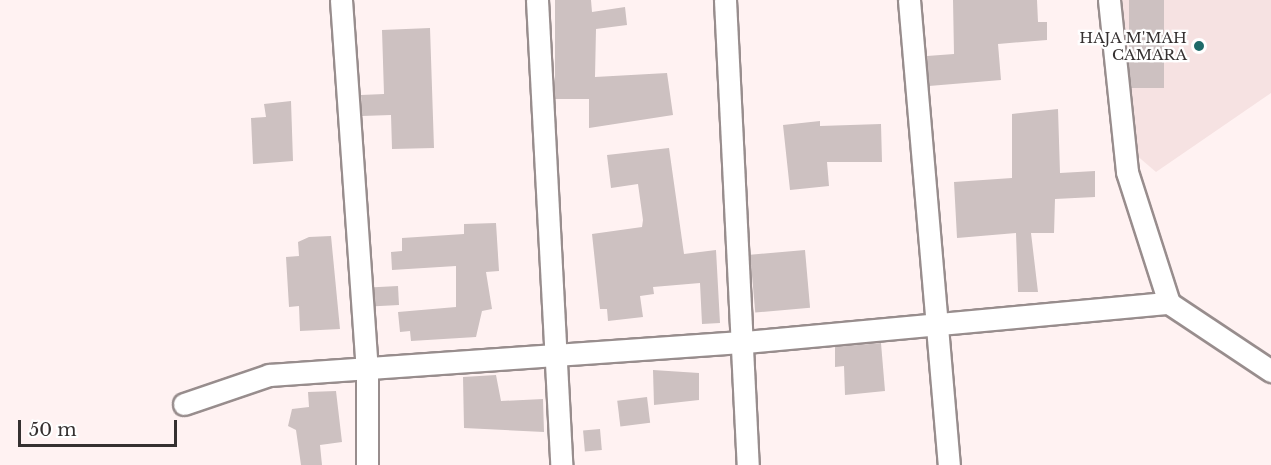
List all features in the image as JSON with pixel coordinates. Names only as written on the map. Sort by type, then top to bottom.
[{"type":"street","points":[[341,0],[367,372],[367,465]]},
{"type":"street","points":[[537,0],[558,352],[561,465]]},
{"type":"street","points":[[725,0],[745,342],[748,465]]},
{"type":"street","points":[[909,0],[933,327],[949,465]]},
{"type":"street","points":[[1109,0],[1127,172],[1169,303],[1271,370]]},
{"type":"street","points":[[184,404],[269,375],[367,372],[558,352],[745,342],[933,327],[1169,303]]},
{"type":"shaded area","name":"HAJA M'MAH CAMARA","points":[[1122,0],[1271,0],[1271,93],[1156,172],[1135,154]]},
{"type":"building","points":[[555,0],[591,0],[592,12],[625,7],[627,25],[596,29],[595,77],[667,73],[673,115],[589,128],[589,99],[555,99]]},
{"type":"building","points":[[953,0],[1037,0],[1038,22],[1047,22],[1047,40],[998,44],[1001,80],[929,86],[927,56],[954,54]]},
{"type":"building","points":[[1129,0],[1164,0],[1164,88],[1129,88]]},
{"type":"building","points":[[430,28],[434,148],[392,149],[391,115],[362,116],[361,95],[384,94],[382,30]]},
{"type":"building","points":[[291,101],[293,161],[253,164],[251,118],[266,117],[264,104]]},
{"type":"building","points":[[1058,109],[1060,173],[1095,171],[1095,197],[1055,199],[1054,233],[1031,233],[1038,292],[1018,292],[1016,233],[957,238],[954,182],[1012,178],[1012,114]]},
{"type":"building","points":[[820,121],[820,126],[881,124],[882,162],[827,162],[829,186],[790,190],[783,125]]},
{"type":"building","points":[[669,148],[684,254],[716,250],[720,323],[702,324],[700,283],[653,287],[654,294],[640,296],[643,317],[608,321],[607,309],[600,309],[592,234],[642,227],[643,220],[638,184],[611,188],[607,155]]},
{"type":"building","points":[[496,223],[499,271],[486,272],[492,309],[482,311],[476,337],[411,341],[410,331],[400,332],[398,312],[456,307],[456,266],[392,270],[391,252],[402,251],[402,238],[464,234],[464,224]]},
{"type":"building","points":[[331,236],[340,329],[300,331],[299,306],[289,307],[286,257],[299,256],[298,242],[309,237]]},
{"type":"building","points":[[805,250],[810,308],[755,313],[750,255]]},
{"type":"building","points":[[398,286],[399,305],[375,306],[374,287]]},
{"type":"building","points":[[881,343],[885,391],[845,395],[844,366],[835,367],[835,347]]},
{"type":"building","points":[[653,370],[699,373],[699,400],[654,405]]},
{"type":"building","points":[[496,375],[501,401],[543,399],[544,432],[464,428],[463,377]]},
{"type":"building","points":[[336,391],[342,442],[320,445],[322,465],[301,465],[296,430],[288,426],[292,409],[309,407],[308,392]]},
{"type":"building","points":[[647,397],[650,423],[620,426],[617,401]]},
{"type":"building","points":[[600,429],[602,450],[585,451],[583,430]]},
{"type":"place","name":"HAJA M'MAH CAMARA","points":[[1199,46]]}]
